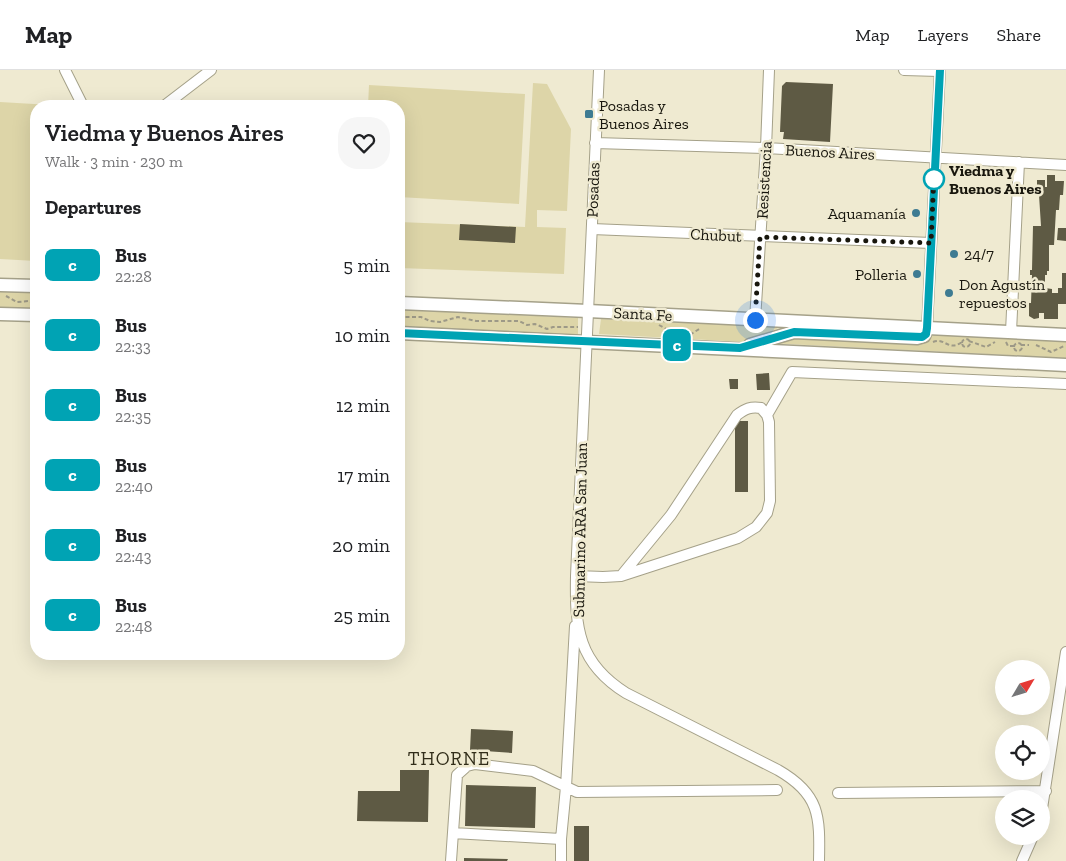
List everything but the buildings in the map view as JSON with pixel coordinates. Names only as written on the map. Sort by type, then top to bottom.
[{"type":"main road","points":[[1,290],[30,287]]},
{"type":"main road","name":"Santa Fe","points":[[405,303],[927,328],[1065,340]]},
{"type":"main road","points":[[0,314],[30,315]]},
{"type":"main road","points":[[740,348],[794,332],[917,338],[924,336],[927,328]]},
{"type":"main road","name":"Santa Fe","points":[[405,332],[1066,365]]},
{"type":"street","points":[[65,70],[80,100]]},
{"type":"street","points":[[172,100],[211,70]]},
{"type":"street","name":"Posadas","points":[[588,311],[599,70]]},
{"type":"street","name":"Resistencia","points":[[755,320],[769,70]]},
{"type":"street","points":[[904,70],[940,71],[927,328]]},
{"type":"street","name":"Buenos Aires","points":[[595,143],[766,148],[1066,165]]},
{"type":"street","points":[[1005,336],[1019,162]]},
{"type":"street","name":"Chubut","points":[[592,229],[931,243]]},
{"type":"street","name":"Submarino ARA San Juan","points":[[588,311],[576,576],[576,610],[584,647],[591,661],[612,684],[626,693],[778,770],[800,785],[808,795],[819,818],[819,861]]},
{"type":"street","points":[[767,415],[792,372],[1066,384]]},
{"type":"street","points":[[576,576],[621,576],[738,538],[756,527],[767,513],[770,500],[769,422],[767,415],[761,408],[753,406],[737,415],[671,515],[621,576]]},
{"type":"street","points":[[561,861],[576,610]]},
{"type":"street","points":[[1046,790],[1066,652]]},
{"type":"street","points":[[451,861],[457,775],[468,766],[475,764],[520,768],[546,776],[577,792],[777,790]]},
{"type":"street","points":[[838,793],[995,791]]},
{"type":"street","points":[[453,834],[561,839]]},
{"type":"street","points":[[1022,861],[1029,845]]},
{"type":"path","points":[[1,290],[17,302],[26,300],[30,302]]},
{"type":"path","points":[[969,341],[986,347],[1005,336],[1008,346],[1017,344],[1035,345],[1051,352],[1065,340]]},
{"type":"path","points":[[1014,346],[1015,350],[1019,351],[1022,349],[1021,345]]},
{"type":"shaded area","points":[[533,83],[547,84],[571,129],[567,211],[537,210],[537,227],[566,228],[564,274],[405,268],[405,222],[525,227]]},
{"type":"shaded area","points":[[369,85],[525,94],[519,204],[405,197],[405,100],[368,100]]},
{"type":"shaded area","points":[[0,102],[30,104],[30,261],[0,259]]},
{"type":"shaded area","points":[[0,291],[30,292],[30,309],[0,307]]},
{"type":"shaded area","points":[[405,309],[578,318],[578,335],[405,326]]},
{"type":"shaded area","points":[[601,319],[781,327],[744,342],[599,334]]},
{"type":"shaded area","points":[[934,334],[1066,340],[1066,358],[767,343],[792,336],[925,342]]},
{"type":"bus line","name":"c","points":[[405,333],[740,348],[794,332],[922,337],[926,334],[927,328],[940,70]]},
{"type":"place","name":"Posadas y Buenos Aires","points":[[589,114]]},
{"type":"place","name":"Viedma y Buenos Aires","points":[[934,179]]},
{"type":"place","name":"Aquamanía","points":[[916,213]]},
{"type":"place","name":"24/7","points":[[954,254]]},
{"type":"place","name":"Polleria","points":[[917,274]]},
{"type":"place","name":"Don Agustín repuestos","points":[[949,293]]},
{"type":"district","name":"THORNE","points":[[449,758]]},
{"type":"route","points":[[755,320],[760,237],[931,243],[934,174],[934,179]]}]
